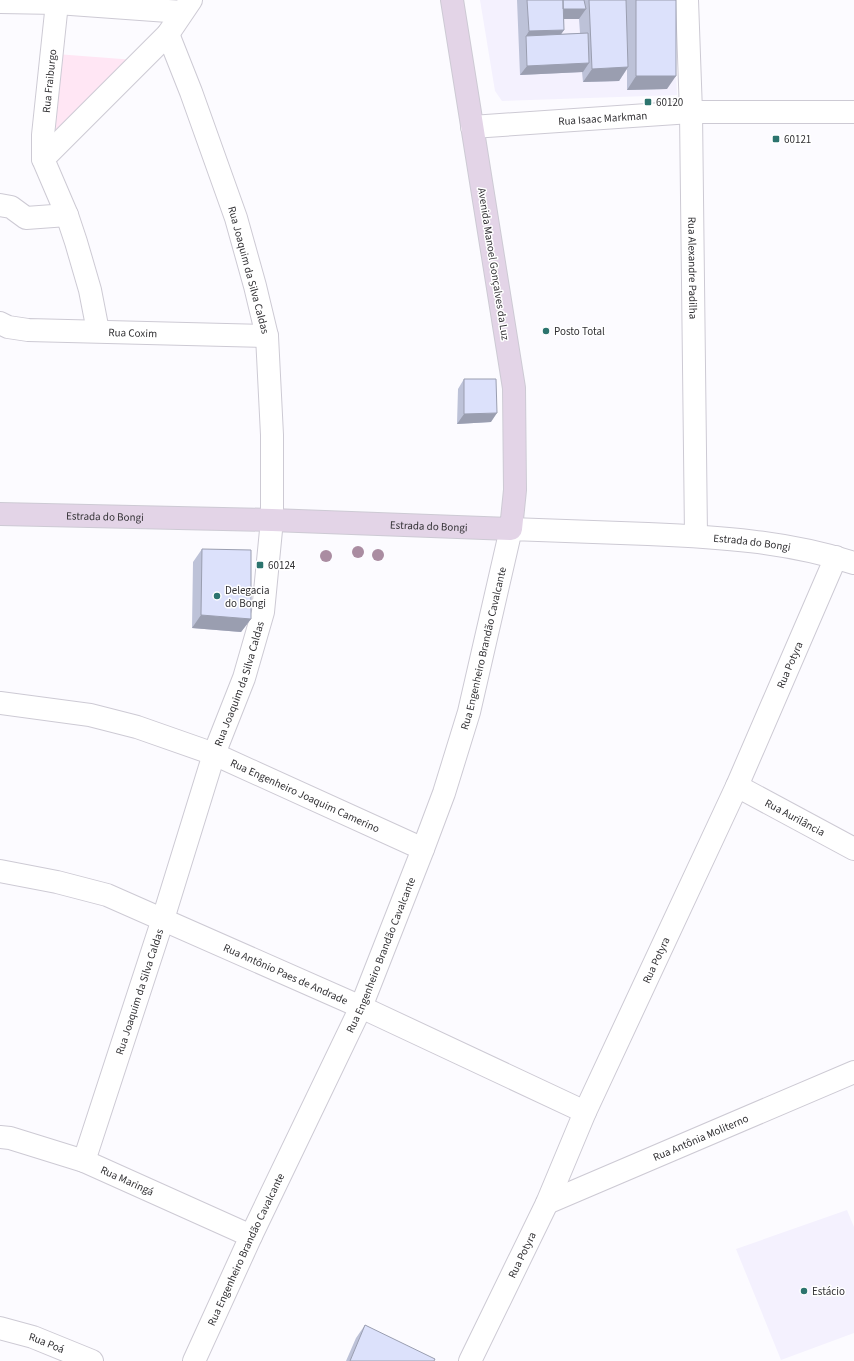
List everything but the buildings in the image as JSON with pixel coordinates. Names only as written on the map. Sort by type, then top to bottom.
[{"type":"main road","name":"Avenida Manoel Gonçalves da Luz","points":[[452,0],[514,388],[515,490],[511,529]]},
{"type":"main road","name":"Estrada do Bongi","points":[[0,514],[272,520],[511,529]]},
{"type":"street","name":"Rua Alexandre Padilha","points":[[687,0],[691,112],[696,536]]},
{"type":"street","points":[[0,2],[186,6]]},
{"type":"street","name":"Rua Fraiburgo","points":[[43,159],[43,135],[56,3]]},
{"type":"street","points":[[98,331],[90,290],[67,215],[43,159],[168,34],[186,6]]},
{"type":"street","name":"Rua Joaquim da Silva Caldas","points":[[84,1161],[163,919],[214,754],[244,678],[263,612],[272,520],[272,435],[267,336],[236,218],[191,92],[168,34]]},
{"type":"street","name":"Rua Isaac Markman","points":[[472,127],[691,112],[854,112]]},
{"type":"street","points":[[0,205],[11,207],[26,218],[67,215]]},
{"type":"street","name":"Rua Coxim","points":[[0,323],[8,327],[28,330],[267,336]]},
{"type":"street","name":"Estrada do Bongi","points":[[511,529],[696,536],[769,542],[845,560]]},
{"type":"street","name":"Rua Engenheiro Brandão Cavalcante","points":[[194,1361],[251,1236],[361,1007],[423,849],[444,793],[469,712],[511,529]]},
{"type":"street","name":"Rua Potyra","points":[[470,1361],[547,1203],[585,1112],[737,786],[845,560]]},
{"type":"street","name":"Rua Engenheiro Joaquim Camerino","points":[[0,703],[90,715],[137,727],[214,754],[423,849]]},
{"type":"street","name":"Rua Aurilância","points":[[737,786],[854,849]]},
{"type":"street","name":"Rua Antônio Paes de Andrade","points":[[0,871],[57,882],[107,895],[361,1007],[585,1112]]},
{"type":"street","name":"Rua Antônia Moliterno","points":[[547,1203],[854,1072]]},
{"type":"street","name":"Rua Maringá","points":[[0,1137],[10,1138],[84,1161],[251,1236]]},
{"type":"street","name":"Rua Poá","points":[[0,1328],[33,1336],[92,1361]]},
{"type":"shaded area","points":[[480,0],[673,0],[677,95],[502,101],[495,91]]},
{"type":"shaded area","points":[[56,54],[135,60],[54,143]]},
{"type":"shaded area","name":"Estácio","points":[[847,1210],[854,1227],[854,1333],[781,1360],[736,1249]]},
{"type":"place","name":"60120","points":[[648,102]]},
{"type":"place","name":"60121","points":[[776,139]]},
{"type":"place","name":"Posto Total","points":[[546,331]]},
{"type":"place","name":"60124","points":[[260,565]]},
{"type":"place","name":"Delegacia do Bongi","points":[[217,596]]},
{"type":"place","name":"Estácio","points":[[804,1291]]}]
